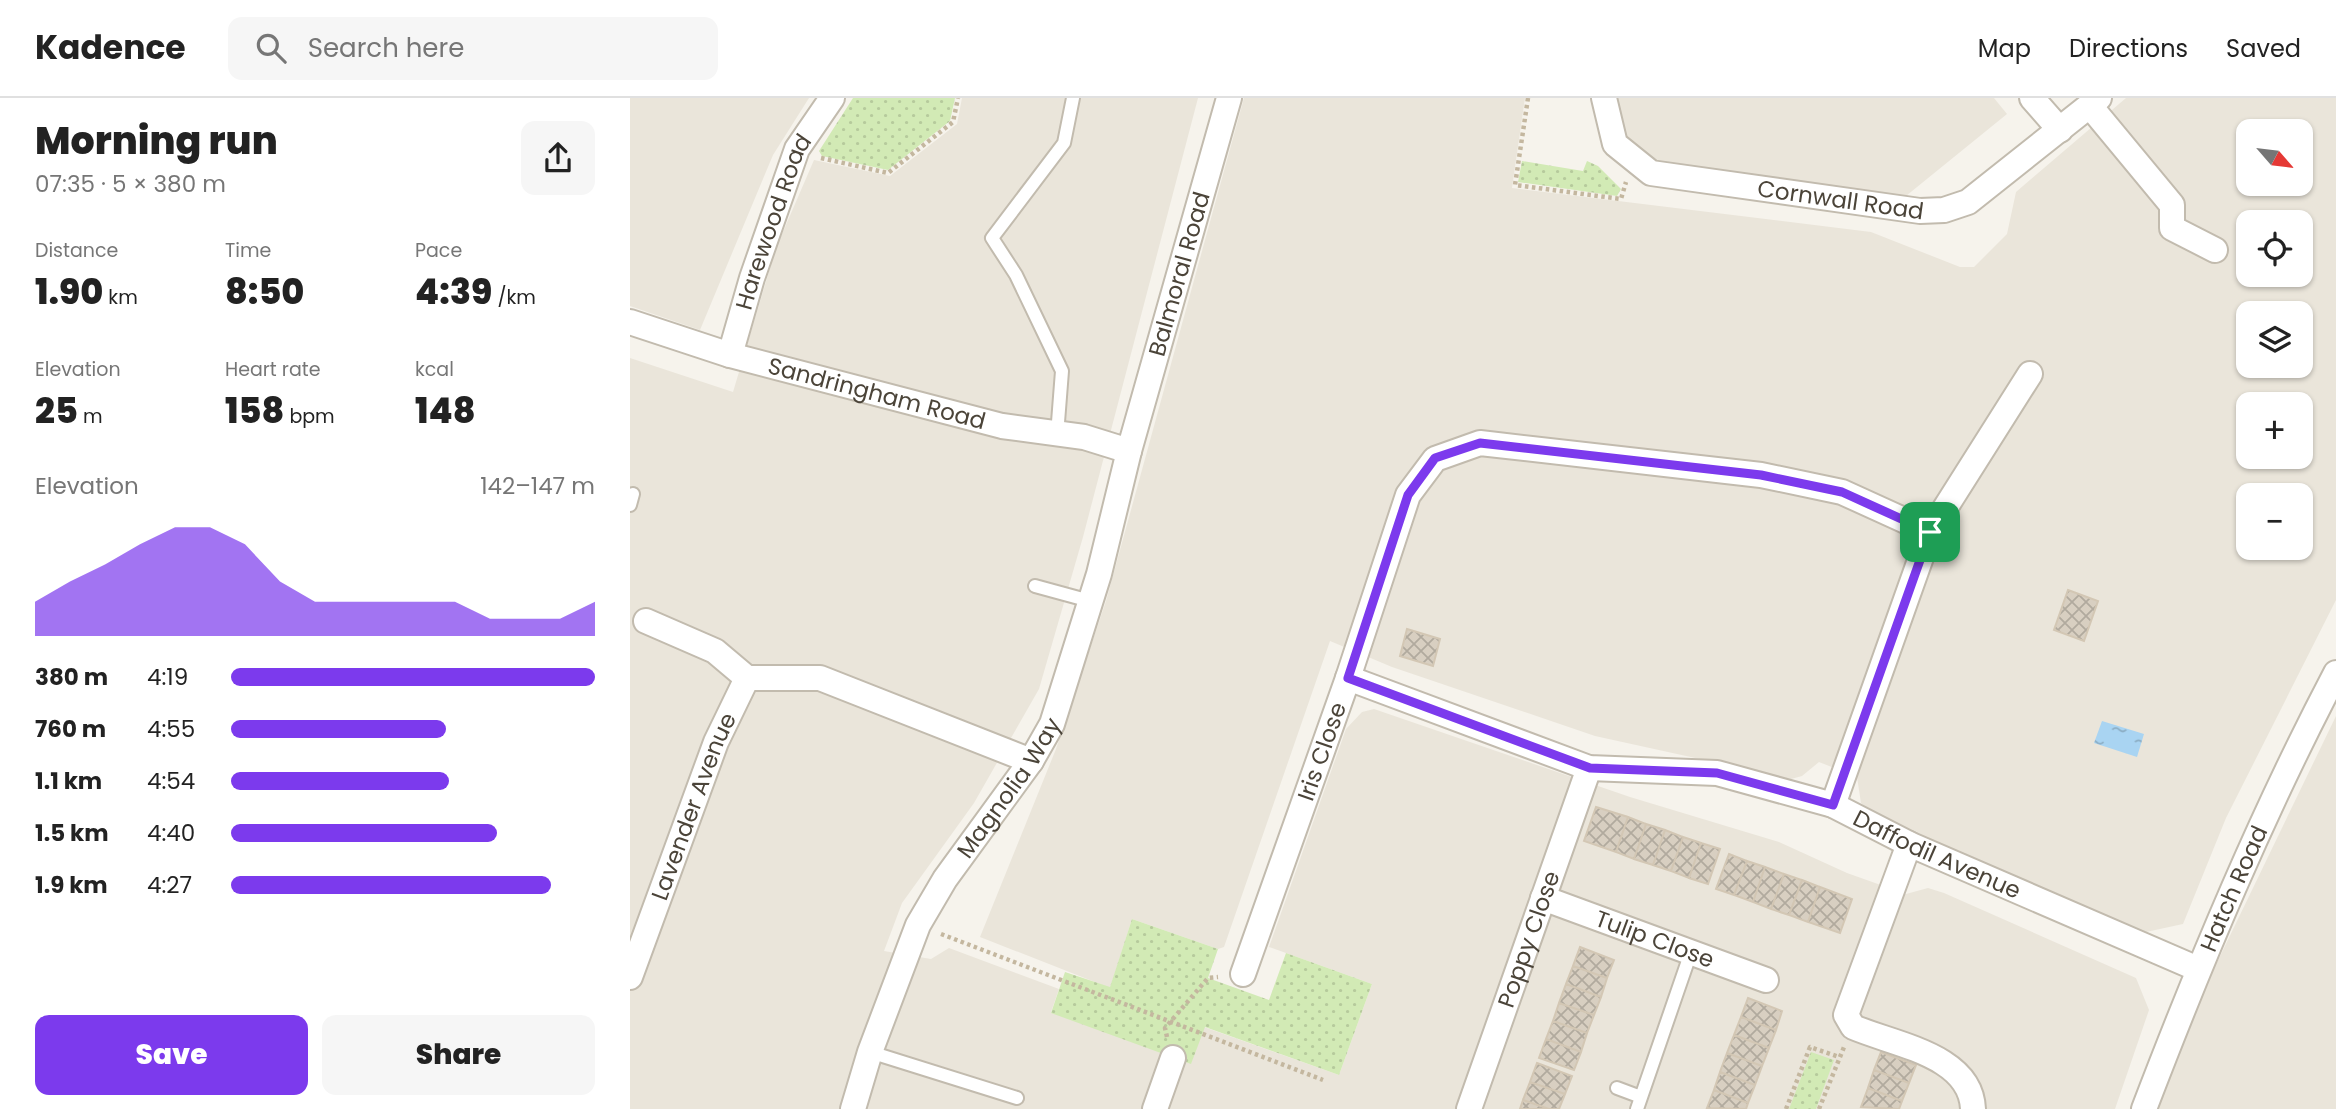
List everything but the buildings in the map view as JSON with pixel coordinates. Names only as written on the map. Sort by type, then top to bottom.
[{"type":"street","name":"Harewood Road","points":[[730,355],[752,278],[797,149],[832,98]]},
{"type":"street","name":"Balmoral Road","points":[[1129,451],[1228,98]]},
{"type":"street","name":"Cornwall Road","points":[[1604,98],[1615,144],[1651,173],[1920,211],[1944,210],[1968,202],[2094,102],[2172,205],[2172,228],[2215,250]]},
{"type":"street","points":[[2032,98],[2060,130]]},
{"type":"street","name":"Sandringham Road","points":[[630,322],[730,355],[1002,426],[1084,437],[1129,451]]},
{"type":"street","points":[[1833,805],[1930,532],[2030,374]]},
{"type":"street","name":"Iris Close","points":[[1243,975],[1348,678],[1408,495],[1435,458],[1480,443],[1761,475],[1842,492],[1930,532]]},
{"type":"street","name":"Magnolia Way","points":[[853,1109],[870,1052],[918,925],[945,879],[1031,761],[1052,724],[1090,601],[1129,451]]},
{"type":"street","points":[[638,619],[715,651],[747,678],[820,678],[1031,761]]},
{"type":"street","name":"Hatch Road","points":[[2144,1109],[2198,969],[2293,755],[2336,673]]},
{"type":"street","name":"Lavender Avenue","points":[[630,977],[716,742],[747,678]]},
{"type":"street","name":"Daffodil Avenue","points":[[1348,678],[1590,768],[1717,773],[1833,805],[1909,844],[2198,969]]},
{"type":"street","name":"Poppy Close","points":[[1469,1109],[1590,768]]},
{"type":"street","points":[[1909,844],[1846,1015],[1853,1027],[1945,1062],[1962,1076],[1972,1096],[1973,1109]]},
{"type":"street","name":"Tulip Close","points":[[1543,898],[1766,980]]},
{"type":"street","points":[[1155,1109],[1173,1058]]},
{"type":"lane","points":[[1057,435],[1062,371],[1016,275],[992,238],[1064,143],[1073,98]]},
{"type":"lane","points":[[1035,586],[1090,601]]},
{"type":"lane","points":[[1617,1088],[1639,1103],[1691,952]]},
{"type":"lane","points":[[870,1052],[1017,1098]]},
{"type":"path","points":[[797,149],[814,156],[888,173],[953,122],[958,98]]},
{"type":"path","points":[[1528,98],[1515,185],[1621,199],[1632,159]]},
{"type":"path","points":[[918,925],[1323,1080]]},
{"type":"path","points":[[1173,1058],[1164,1028],[1208,978],[1243,975]]},
{"type":"path","points":[[1819,1109],[1853,1027]]},
{"type":"path","points":[[1786,1109],[1810,1047],[1839,1057]]},
{"type":"shaded area","points":[[630,98],[809,98],[773,155],[700,330],[630,306]]},
{"type":"shaded area","points":[[962,98],[1198,98],[1083,537],[1039,689],[974,803],[902,903],[884,951],[931,959],[949,948],[1059,989],[1051,1012],[1191,1063],[1204,1027],[1339,1075],[1372,984],[1269,947],[1346,729],[1362,712],[1374,709],[1630,797],[1779,842],[1847,873],[1906,894],[1928,888],[1944,893],[2136,978],[2149,1010],[2115,1109],[630,1109],[630,358],[733,392],[776,248],[814,160],[890,176],[957,124]]},
{"type":"shaded area","points":[[1244,98],[1525,98],[1512,188],[1871,232],[1960,267],[1974,267],[2007,234],[2016,192],[2126,98],[2336,98],[2336,600],[2226,818],[2183,924],[2146,932],[1882,820],[1861,803],[1857,777],[1819,762],[1802,776],[1791,779],[1595,736],[1392,667],[1330,641],[1224,947],[1218,949],[1132,919],[1110,988],[980,937],[1056,749],[1106,601]]},
{"type":"shaded area","points":[[1609,98],[1994,98],[2007,114],[1901,200],[1677,173],[1623,144]]},
{"type":"shaded area","points":[[2336,716],[2336,1109],[2155,1109],[2209,979]]},
{"type":"green space","points":[[853,98],[955,98],[950,121],[888,170],[822,156],[819,151]]},
{"type":"green space","points":[[1522,161],[1583,171],[1587,161],[1598,166],[1621,189],[1617,196],[1518,182]]},
{"type":"green space","points":[[1132,919],[1218,949],[1208,978],[1269,1000],[1286,953],[1372,984],[1339,1075],[1205,1027],[1191,1064],[1051,1013],[1065,972],[1110,987]]},
{"type":"green space","points":[[1811,1052],[1834,1060],[1816,1109],[1789,1109]]},
{"type":"water","points":[[2102,721],[2144,734],[2137,757],[2094,743]]},
{"type":"route","points":[[1480,443],[1761,475],[1842,492],[1930,532],[1833,805],[1717,773],[1590,768],[1348,678],[1408,495],[1435,458],[1480,443]]}]
